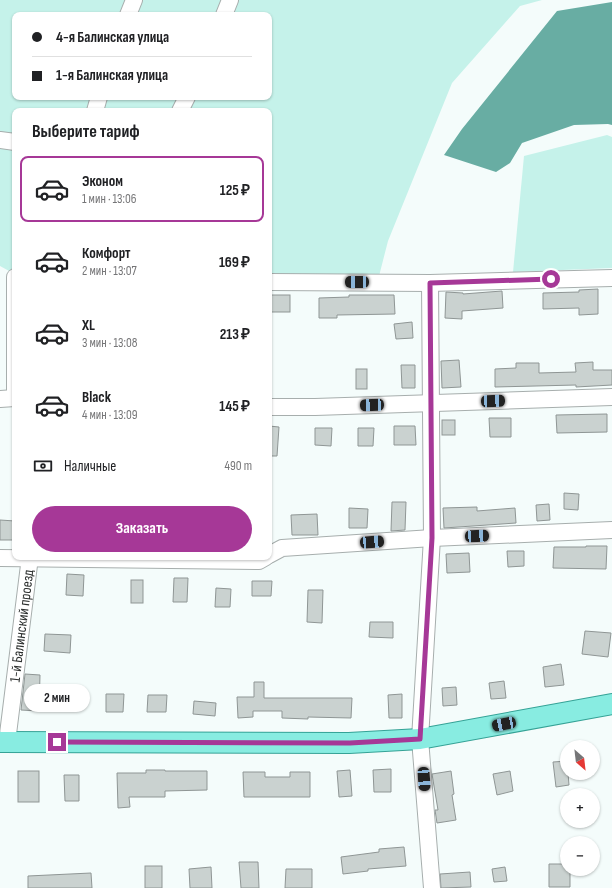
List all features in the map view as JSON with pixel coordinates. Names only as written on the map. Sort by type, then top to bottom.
[{"type":"main road","points":[[3,742],[350,743],[420,739],[612,704]]},
{"type":"street","points":[[129,12],[134,0]]},
{"type":"street","points":[[225,12],[230,0]]},
{"type":"street","points":[[0,140],[12,142]]},
{"type":"street","points":[[272,282],[430,283],[612,278]]},
{"type":"street","points":[[430,283],[432,538],[420,739],[432,888]]},
{"type":"street","points":[[272,406],[314,407],[612,397]]},
{"type":"street","points":[[0,399],[12,398]]},
{"type":"street","points":[[272,553],[282,548],[432,538],[612,530]]},
{"type":"street","points":[[0,558],[12,558]]},
{"type":"street","name":"1-й Балинский проезд","points":[[3,742],[30,560]]},
{"type":"street","points":[[182,560],[260,560]]},
{"type":"shaded area","points":[[0,0],[542,0],[520,6],[452,83],[388,241],[378,280],[272,277],[272,108],[12,108],[11,272],[0,266]]},
{"type":"shaded area","points":[[612,2],[612,125],[574,125],[522,143],[510,163],[496,172],[444,155],[462,129],[557,11]]},
{"type":"shaded area","points":[[607,135],[612,137],[612,268],[513,272],[524,156]]},
{"type":"building","points":[[598,289],[598,314],[579,315],[579,308],[543,309],[543,293],[579,292],[579,290]]},
{"type":"building","points":[[502,291],[503,308],[462,311],[462,319],[445,318],[446,292],[463,294]]},
{"type":"building","points":[[272,295],[290,295],[290,312],[272,312]]},
{"type":"building","points":[[349,295],[394,295],[395,314],[337,315],[337,318],[319,318],[319,298],[349,297]]},
{"type":"building","points":[[412,322],[413,338],[396,339],[394,324]]},
{"type":"building","points":[[459,360],[461,387],[442,388],[441,361]]},
{"type":"building","points":[[593,362],[593,370],[612,370],[612,385],[576,387],[576,385],[495,387],[495,369],[516,368],[516,363],[539,363],[539,373],[576,372],[575,363]]},
{"type":"building","points":[[401,365],[415,365],[415,388],[402,388]]},
{"type":"building","points":[[356,369],[367,369],[367,389],[356,389]]},
{"type":"building","points":[[607,414],[607,432],[557,433],[556,415]]},
{"type":"building","points":[[489,418],[511,418],[511,437],[490,437]]},
{"type":"building","points":[[442,420],[455,420],[455,435],[442,435]]},
{"type":"building","points":[[272,426],[279,427],[277,456],[272,456]]},
{"type":"building","points":[[394,426],[415,426],[416,445],[394,445]]},
{"type":"building","points":[[315,428],[332,428],[331,446],[315,445]]},
{"type":"building","points":[[358,428],[374,428],[373,446],[358,446]]},
{"type":"building","points":[[564,493],[579,494],[578,510],[564,509]]},
{"type":"building","points":[[392,502],[406,502],[405,530],[391,531]]},
{"type":"building","points":[[549,504],[550,520],[537,521],[536,505]]},
{"type":"building","points":[[477,507],[477,511],[515,508],[516,523],[444,528],[443,508]]},
{"type":"building","points":[[349,508],[368,509],[367,528],[349,528]]},
{"type":"building","points":[[317,514],[318,535],[292,535],[291,515]]},
{"type":"building","points":[[0,520],[12,521],[12,540],[0,540]]},
{"type":"building","points":[[607,546],[606,569],[553,568],[554,547]]},
{"type":"building","points":[[507,551],[524,551],[524,566],[508,567]]},
{"type":"building","points":[[469,553],[470,572],[447,573],[446,554]]},
{"type":"building","points":[[67,574],[84,575],[83,596],[66,595]]},
{"type":"building","points":[[174,578],[188,578],[187,602],[173,602]]},
{"type":"building","points":[[131,580],[143,580],[143,603],[131,603]]},
{"type":"building","points":[[252,581],[272,581],[271,596],[252,596]]},
{"type":"building","points":[[216,588],[231,589],[230,607],[215,607]]},
{"type":"building","points":[[308,590],[323,590],[322,623],[307,622]]},
{"type":"building","points":[[370,622],[393,622],[393,638],[369,637]]},
{"type":"building","points":[[585,631],[611,633],[608,657],[582,654]]},
{"type":"building","points":[[45,634],[71,635],[70,653],[44,651]]},
{"type":"building","points":[[561,664],[564,685],[545,687],[543,667]]},
{"type":"building","points":[[25,674],[40,675],[39,711],[21,710]]},
{"type":"building","points":[[504,681],[506,698],[491,699],[489,683]]},
{"type":"building","points":[[254,682],[264,682],[264,698],[352,698],[351,718],[282,718],[282,711],[253,711],[253,717],[238,718],[237,697],[254,697]]},
{"type":"building","points":[[456,687],[457,705],[443,706],[442,688]]},
{"type":"building","points":[[106,694],[124,694],[123,712],[106,712]]},
{"type":"building","points":[[402,694],[402,718],[389,718],[388,695]]},
{"type":"building","points":[[148,695],[167,695],[166,712],[147,712]]},
{"type":"building","points":[[194,701],[216,703],[215,716],[193,714]]},
{"type":"building","points":[[553,762],[560,762],[560,780],[569,780],[569,785],[556,787]]},
{"type":"building","points":[[391,769],[391,792],[374,792],[373,770]]},
{"type":"building","points":[[146,770],[207,771],[207,790],[165,791],[165,797],[129,797],[130,807],[118,808],[117,773],[146,773]]},
{"type":"building","points":[[350,770],[352,796],[339,797],[337,771]]},
{"type":"building","points":[[18,771],[39,771],[39,802],[18,802]]},
{"type":"building","points":[[451,771],[454,794],[452,795],[456,820],[437,823],[435,810],[438,810],[432,774]]},
{"type":"building","points":[[510,771],[513,791],[497,795],[493,774]]},
{"type":"building","points":[[243,772],[265,772],[265,777],[290,777],[290,772],[310,772],[310,797],[244,797]]},
{"type":"building","points":[[64,775],[79,775],[79,801],[65,801]]},
{"type":"building","points":[[404,847],[406,866],[368,869],[368,871],[343,874],[341,857],[379,852],[379,849]]},
{"type":"building","points":[[239,862],[258,862],[259,888],[241,888]]},
{"type":"building","points":[[549,864],[560,864],[560,876],[570,876],[570,887],[549,887]]},
{"type":"building","points":[[145,866],[162,866],[162,888],[145,888]]},
{"type":"building","points":[[211,867],[212,888],[190,888],[189,869]]},
{"type":"building","points":[[505,867],[507,881],[494,882],[492,869]]},
{"type":"building","points":[[286,869],[312,869],[312,888],[285,888]]},
{"type":"building","points":[[470,872],[471,887],[441,888],[440,874]]},
{"type":"building","points":[[91,873],[92,888],[28,888],[28,876]]},
{"type":"route","points":[[57,742],[350,743],[420,739],[432,538],[430,283],[551,279]]}]
